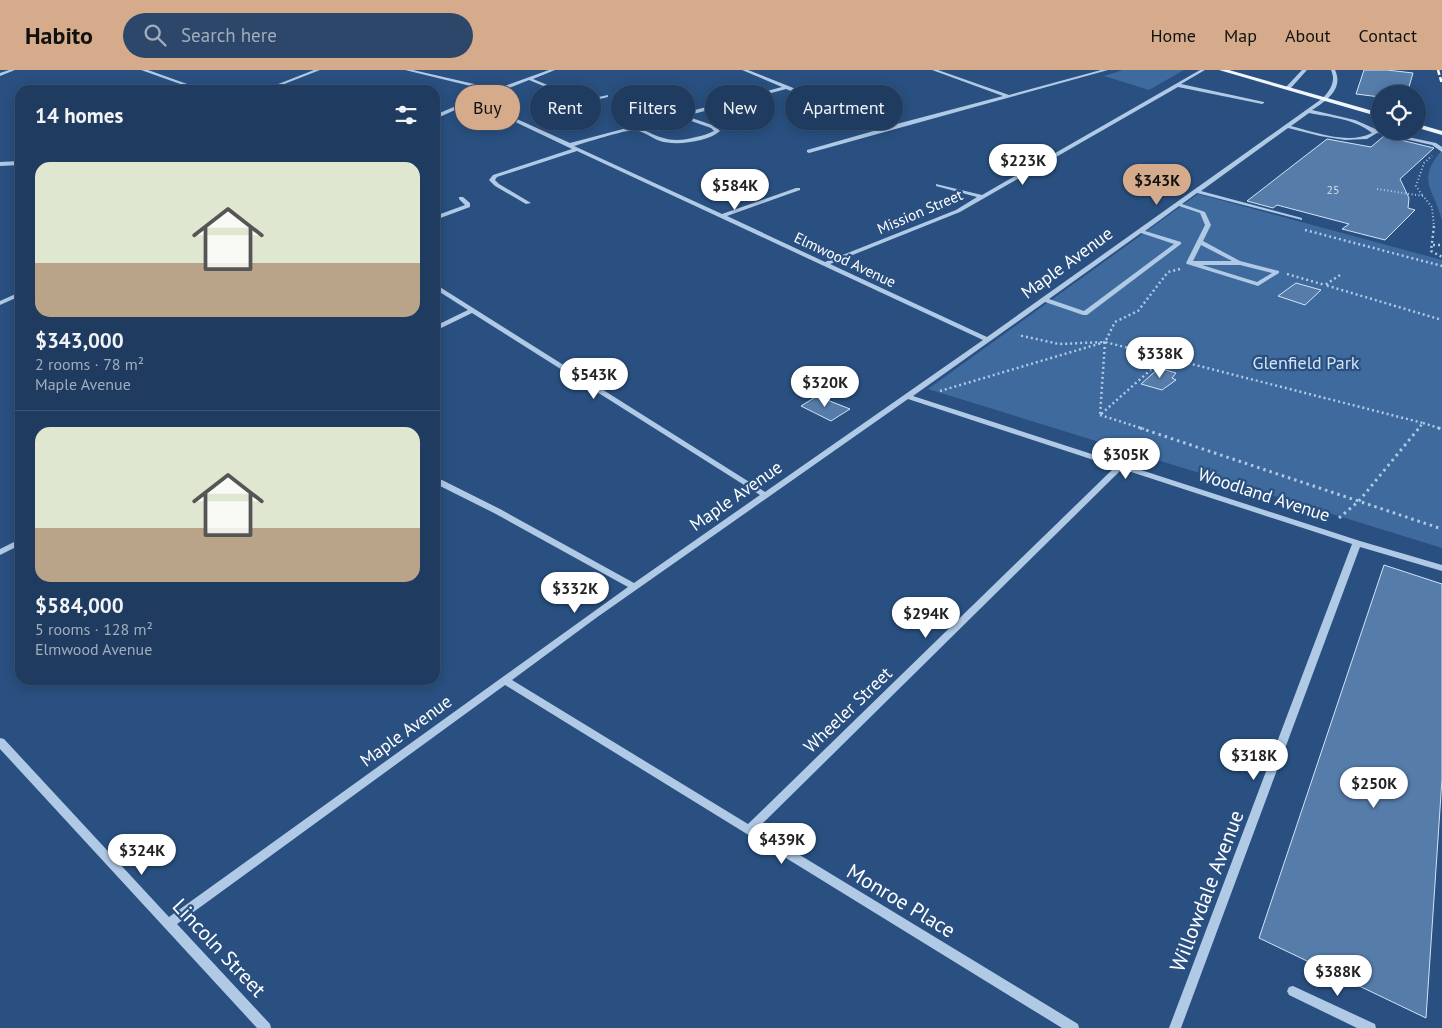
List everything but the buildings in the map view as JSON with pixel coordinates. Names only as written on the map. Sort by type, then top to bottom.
[{"type":"main road","points":[[1222,70],[1371,112]]},
{"type":"main road","points":[[1426,128],[1442,133]]},
{"type":"street","points":[[0,75],[13,70]]},
{"type":"street","points":[[143,70],[187,85]]},
{"type":"street","points":[[278,85],[318,70]]},
{"type":"street","points":[[407,70],[471,85]]},
{"type":"street","points":[[512,85],[553,70]]},
{"type":"street","points":[[744,70],[785,86]]},
{"type":"street","points":[[934,70],[1009,96]]},
{"type":"street","points":[[903,124],[1106,70]]},
{"type":"street","name":"Mission Street","points":[[825,264],[958,211],[1203,70]]},
{"type":"street","points":[[1288,88],[1305,70]]},
{"type":"street","points":[[1325,99],[1336,84],[1337,78],[1333,70]]},
{"type":"street","points":[[530,78],[584,102],[606,96]]},
{"type":"street","points":[[1177,85],[1262,103]]},
{"type":"street","points":[[695,112],[785,88]]},
{"type":"street","name":"Maple Avenue","points":[[168,924],[634,587],[1045,300],[1325,99]]},
{"type":"street","points":[[440,116],[455,109]]},
{"type":"street","points":[[1308,111],[1361,124],[1371,130]]},
{"type":"street","points":[[640,130],[669,143],[676,144],[692,141],[718,131],[695,121]]},
{"type":"street","name":"Elmwood Avenue","points":[[520,122],[988,340]]},
{"type":"street","points":[[1287,126],[1337,138],[1357,139],[1371,136]]},
{"type":"street","points":[[570,146],[628,130]]},
{"type":"street","points":[[808,151],[882,130]]},
{"type":"street","points":[[1409,140],[1441,148]]},
{"type":"street","points":[[528,204],[497,185],[492,180],[495,176],[577,149]]},
{"type":"street","points":[[0,164],[15,163]]},
{"type":"street","points":[[938,185],[982,198]]},
{"type":"street","points":[[722,216],[798,190]]},
{"type":"street","points":[[1196,191],[1300,219]]},
{"type":"street","points":[[440,216],[468,206],[461,198]]},
{"type":"street","points":[[1178,204],[1202,212],[1208,225],[1188,263]]},
{"type":"street","points":[[1045,300],[1084,314],[1179,243],[1140,231]]},
{"type":"street","points":[[1200,242],[1240,263]]},
{"type":"street","points":[[1188,263],[1240,263],[1277,272]]},
{"type":"street","points":[[1188,263],[1258,284],[1277,272]]},
{"type":"street","points":[[440,289],[765,495]]},
{"type":"street","points":[[0,303],[15,296]]},
{"type":"street","points":[[440,326],[472,310]]},
{"type":"street","name":"Woodland Avenue","points":[[906,396],[1357,543],[1442,568]]},
{"type":"street","name":"Wheeler Street","points":[[749,830],[1121,466]]},
{"type":"street","points":[[440,482],[497,511],[634,587]]},
{"type":"street","name":"Willowdale Avenue","points":[[1175,1028],[1357,543]]},
{"type":"street","points":[[0,552],[15,544]]},
{"type":"street","name":"Monroe Place","points":[[504,680],[1073,1028]]},
{"type":"street","name":"Lincoln Street","points":[[0,742],[265,1028]]},
{"type":"street","points":[[1293,991],[1370,1028]]},
{"type":"path","points":[[1441,148],[1424,163],[1416,186],[1431,205],[1434,225],[1431,251],[1442,257]]},
{"type":"path","points":[[1377,189],[1423,196]]},
{"type":"path","points":[[1302,229],[1442,266]]},
{"type":"path","points":[[1433,245],[1442,245]]},
{"type":"path","points":[[1100,415],[1105,342],[1116,322],[1138,311],[1168,272],[1180,268]]},
{"type":"path","points":[[1277,272],[1442,320]]},
{"type":"path","points":[[1325,285],[1340,274]]},
{"type":"path","points":[[1018,335],[1060,344],[1105,342],[1442,429]]},
{"type":"path","points":[[940,392],[1105,342]]},
{"type":"path","points":[[1100,415],[1166,357]]},
{"type":"path","points":[[1100,415],[1442,529]]},
{"type":"path","points":[[1339,518],[1359,501],[1423,423]]},
{"type":"green space","points":[[1123,70],[1184,70],[1149,90],[1104,76]]},
{"type":"green space","points":[[1442,150],[1442,220],[1431,192],[1428,177],[1434,161]]},
{"type":"green space","name":"Glenfield Park","points":[[1198,194],[1442,260],[1442,548],[928,389]]},
{"type":"railway","points":[[1438,70],[1442,84]]}]
